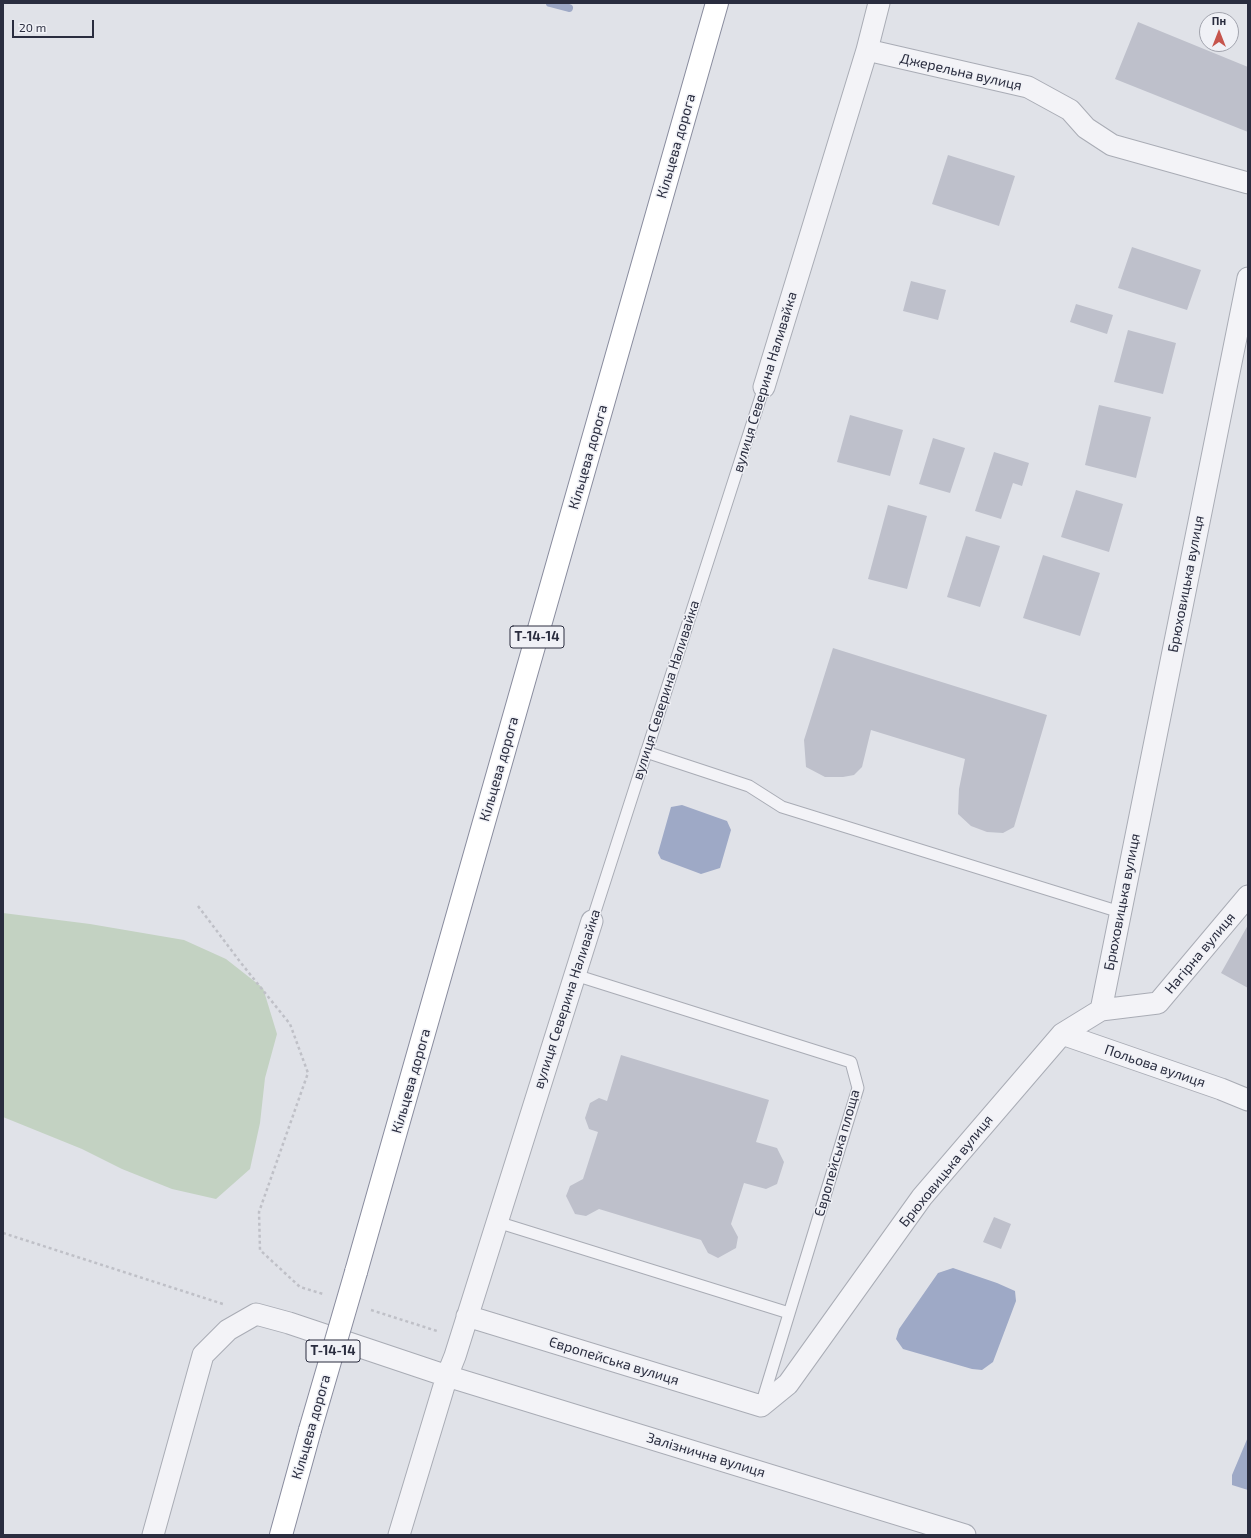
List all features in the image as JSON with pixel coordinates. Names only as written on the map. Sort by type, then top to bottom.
[{"type":"highway","name":"Кільцева дорога","points":[[281,1535],[717,3]]},
{"type":"street","name":"вулиця Северина Наливайка","points":[[764,388],[867,50],[879,3]]},
{"type":"street","name":"Джерельна вулиця","points":[[867,50],[1028,87],[1070,110],[1086,128],[1112,145],[1248,183]]},
{"type":"street","name":"Брюховицька вулиця","points":[[761,1406],[788,1384],[922,1197],[1062,1034],[1100,1010],[1248,278]]},
{"type":"street","name":"Нагірна вулиця","points":[[1100,1010],[1158,1003],[1248,896]]},
{"type":"street","name":"вулиця Северина Наливайка","points":[[399,1535],[446,1376],[460,1339],[592,921]]},
{"type":"street","name":"Польова вулиця","points":[[1062,1034],[1221,1089],[1248,1100]]},
{"type":"street","name":"Залізнична вулиця","points":[[256,1314],[289,1323],[446,1376],[965,1535]]},
{"type":"street","points":[[153,1535],[203,1355],[228,1330],[256,1314]]},
{"type":"street","name":"Європейська вулиця","points":[[467,1316],[761,1406]]},
{"type":"lane","name":"вулиця Северина Наливайка","points":[[592,921],[764,388]]},
{"type":"lane","points":[[646,752],[749,786],[782,807],[1120,912]]},
{"type":"lane","name":"Європейська площа","points":[[575,975],[851,1062],[858,1088],[761,1406]]},
{"type":"lane","points":[[497,1222],[789,1313]]},
{"type":"path","points":[[198,906],[290,1024],[308,1073],[259,1212],[260,1250],[300,1287],[329,1296]]},
{"type":"path","points":[[3,1233],[256,1314]]},
{"type":"path","points":[[365,1308],[460,1339]]},
{"type":"green space","points":[[3,913],[90,924],[184,940],[226,959],[263,988],[277,1034],[265,1078],[260,1123],[250,1169],[216,1199],[172,1189],[122,1169],[82,1149],[3,1117]]},
{"type":"water","points":[[682,805],[727,821],[731,830],[720,868],[701,874],[661,859],[658,853],[671,807]]},
{"type":"water","points":[[953,1268],[997,1283],[1015,1291],[1016,1301],[993,1362],[982,1370],[972,1369],[903,1349],[896,1339],[899,1329],[938,1273]]},
{"type":"water","points":[[1248,1437],[1248,1490],[1232,1485],[1232,1475]]},
{"type":"building","points":[[1138,22],[1199,47],[1199,52],[1211,52],[1248,67],[1248,132],[1115,79]]},
{"type":"building","points":[[948,155],[1015,176],[999,226],[932,204]]},
{"type":"building","points":[[1132,247],[1201,270],[1187,310],[1118,288]]},
{"type":"building","points":[[911,281],[946,290],[938,320],[903,311]]},
{"type":"building","points":[[1076,304],[1113,315],[1107,334],[1070,322]]},
{"type":"building","points":[[1128,330],[1176,343],[1163,394],[1114,382]]},
{"type":"building","points":[[1099,405],[1151,417],[1136,478],[1085,465]]},
{"type":"building","points":[[850,415],[903,430],[890,476],[837,462]]},
{"type":"building","points":[[933,438],[965,448],[950,493],[919,484]]},
{"type":"building","points":[[994,452],[1029,463],[1022,486],[1013,483],[1001,519],[975,511]]},
{"type":"building","points":[[1076,490],[1123,504],[1109,552],[1061,537]]},
{"type":"building","points":[[888,505],[927,516],[907,589],[868,579]]},
{"type":"building","points":[[966,536],[1000,546],[980,607],[947,597]]},
{"type":"building","points":[[1043,555],[1100,573],[1080,636],[1023,618]]},
{"type":"building","points":[[833,648],[1047,715],[1014,827],[1003,833],[987,832],[971,826],[958,814],[959,789],[965,759],[871,730],[862,767],[854,775],[843,777],[825,777],[806,767],[804,740]]},
{"type":"building","points":[[1248,925],[1248,988],[1221,973]]},
{"type":"building","points":[[621,1055],[769,1100],[756,1142],[777,1148],[784,1162],[777,1184],[766,1189],[744,1183],[731,1224],[738,1237],[736,1248],[718,1258],[708,1253],[701,1240],[599,1209],[586,1216],[575,1214],[566,1196],[570,1186],[583,1179],[598,1132],[589,1129],[585,1118],[590,1103],[599,1098],[607,1101]]},
{"type":"building","points":[[994,1217],[1011,1224],[1001,1249],[983,1242]]},
{"type":"waterway","points":[[550,3],[569,8]]}]
